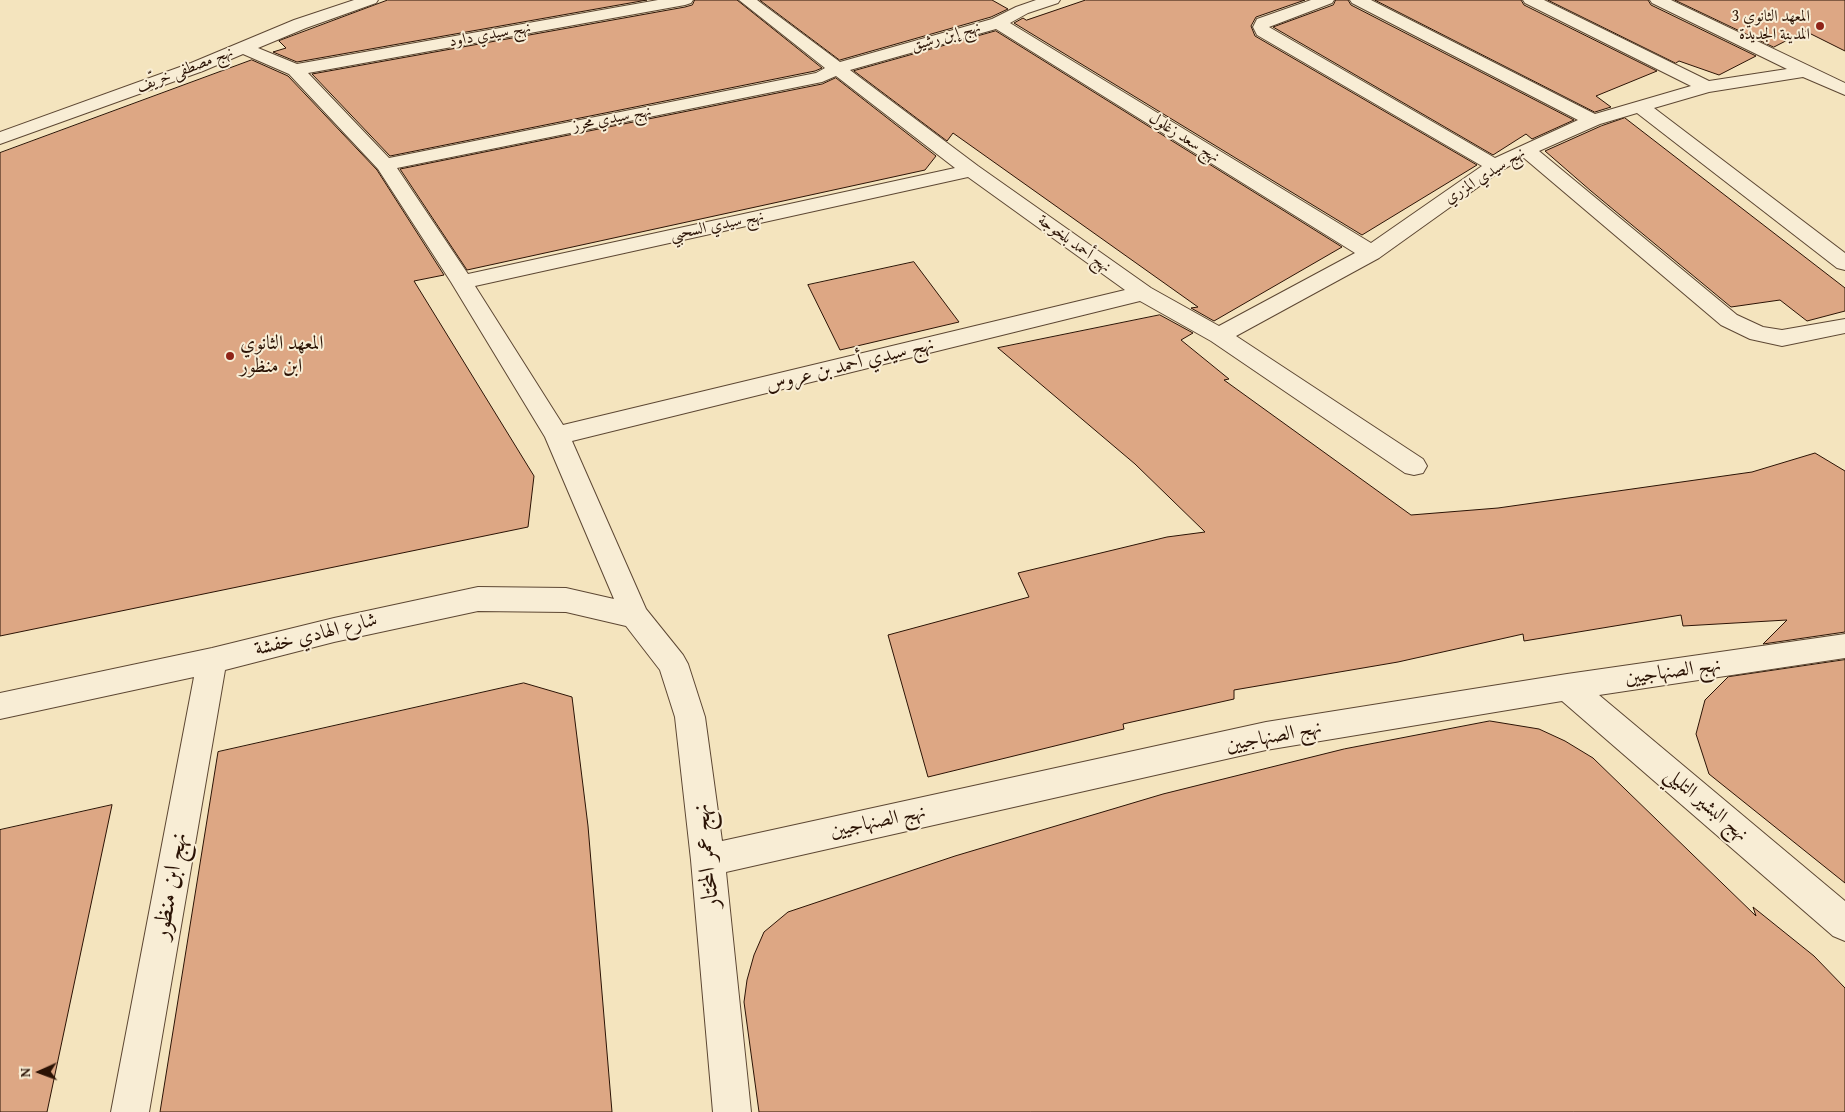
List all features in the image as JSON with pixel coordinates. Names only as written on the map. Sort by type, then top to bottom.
[{"type":"street","name":"نهج مصطفى خريّف","points":[[0,138],[197,67],[300,24],[370,0]]},
{"type":"street","name":"نهج سيدي داود","points":[[295,70],[685,0]]},
{"type":"street","name":"نهج أحمد بلخوجة","points":[[747,0],[971,170],[1143,294],[1219,336],[1414,466]]},
{"type":"street","points":[[1006,0],[1022,10]]},
{"type":"street","name":"نهج إبن رشيق","points":[[837,68],[998,23],[1022,10],[1052,0]]},
{"type":"street","points":[[1326,0],[1264,23],[1261,27],[1264,31],[1495,166]]},
{"type":"street","points":[[1358,0],[1592,120]]},
{"type":"street","points":[[1531,0],[1707,87]]},
{"type":"street","points":[[1658,0],[1845,90]]},
{"type":"street","name":"نهج سعد زغلول","points":[[998,23],[1371,252]]},
{"type":"street","points":[[243,48],[295,70]]},
{"type":"street","name":"نهج سيدي محرز","points":[[385,165],[822,77],[837,68]]},
{"type":"street","name":"نهج عمر المختار","points":[[295,70],[385,165],[462,282],[557,436],[635,616],[673,664],[690,716],[708,860],[732,1112]]},
{"type":"street","name":"نهج سيدي المزري","points":[[1219,336],[1371,252],[1495,166],[1592,120],[1707,87],[1806,71]]},
{"type":"street","points":[[1640,106],[1845,263]]},
{"type":"street","points":[[1526,150],[1729,320],[1758,334],[1782,338],[1845,326]]},
{"type":"street","name":"نهج سيدي السحبي","points":[[462,282],[971,170]]},
{"type":"street","name":"نهج سيدي أحمد بن عروس","points":[[557,436],[1143,294]]},
{"type":"street","name":"شارع الهادي خفشة","points":[[0,706],[212,661],[334,630],[478,599],[566,600],[635,616]]},
{"type":"street","name":"نهج الصنهاجيين","points":[[708,860],[1266,736],[1568,687],[1845,646]]},
{"type":"street","name":"نهج ابن منظور","points":[[130,1112],[212,661]]},
{"type":"street","name":"نهج البشير التليلي","points":[[1568,687],[1845,924]]},
{"type":"building","points":[[388,0],[647,0],[297,62],[273,52],[286,48],[279,41]]},
{"type":"building","points":[[695,0],[737,0],[822,68],[815,71],[390,156],[312,74],[685,7],[692,5]]},
{"type":"building","points":[[760,0],[992,0],[1008,9],[991,17],[840,60]]},
{"type":"building","points":[[1086,0],[1305,0],[1256,17],[1251,26],[1255,36],[1477,165],[1362,235],[1014,23],[1023,18],[1026,20]]},
{"type":"building","points":[[1336,0],[1348,0],[1351,5],[1574,120],[1532,139],[1526,134],[1493,155],[1273,27],[1333,5]]},
{"type":"building","points":[[1375,0],[1521,0],[1524,5],[1657,71],[1596,96],[1611,107],[1595,112]]},
{"type":"building","points":[[1548,0],[1648,0],[1651,5],[1756,56],[1719,75],[1679,61],[1676,63]]},
{"type":"building","points":[[1675,0],[1845,0],[1845,51],[1805,31],[1774,47]]},
{"type":"building","points":[[996,31],[1342,247],[1214,321],[1191,308],[1198,307],[953,133],[947,141],[854,71]]},
{"type":"building","name":"المعهد الثانوي ابن منظور","points":[[252,60],[288,76],[377,170],[444,275],[414,281],[534,476],[528,527],[0,636],[0,153]]},
{"type":"building","points":[[836,78],[936,156],[925,170],[467,270],[400,169],[822,84]]},
{"type":"building","points":[[1625,118],[1845,288],[1845,311],[1807,321],[1780,300],[1731,307],[1545,151],[1601,126]]},
{"type":"building","points":[[914,262],[959,322],[840,350],[808,285]]},
{"type":"building","points":[[1160,315],[1193,333],[1181,340],[1229,379],[1224,380],[1411,515],[1498,508],[1752,472],[1815,453],[1845,471],[1845,632],[1763,644],[1787,620],[1683,626],[1681,615],[1524,641],[1523,634],[1398,662],[1234,690],[1234,699],[1123,724],[1124,729],[928,777],[888,635],[1029,597],[1018,573],[1167,537],[1205,532],[1135,464],[998,348]]},
{"type":"building","points":[[1845,660],[1845,883],[1709,774],[1696,734],[1705,700],[1728,677]]},
{"type":"building","points":[[524,683],[572,697],[588,826],[612,1112],[160,1112],[218,752]]},
{"type":"building","points":[[1490,721],[1539,729],[1565,741],[1593,758],[1756,916],[1753,907],[1814,956],[1845,988],[1845,1112],[759,1112],[744,1002],[747,980],[754,955],[764,932],[788,912],[955,856],[1163,794],[1344,749]]},
{"type":"building","points":[[112,805],[47,1112],[0,1112],[0,830]]},
{"type":"place","name":"3 المعهد الثانوي المدينة الجديدة","points":[[1820,26]]},
{"type":"place","name":"المعهد الثانوي ابن منظور","points":[[230,356]]}]
